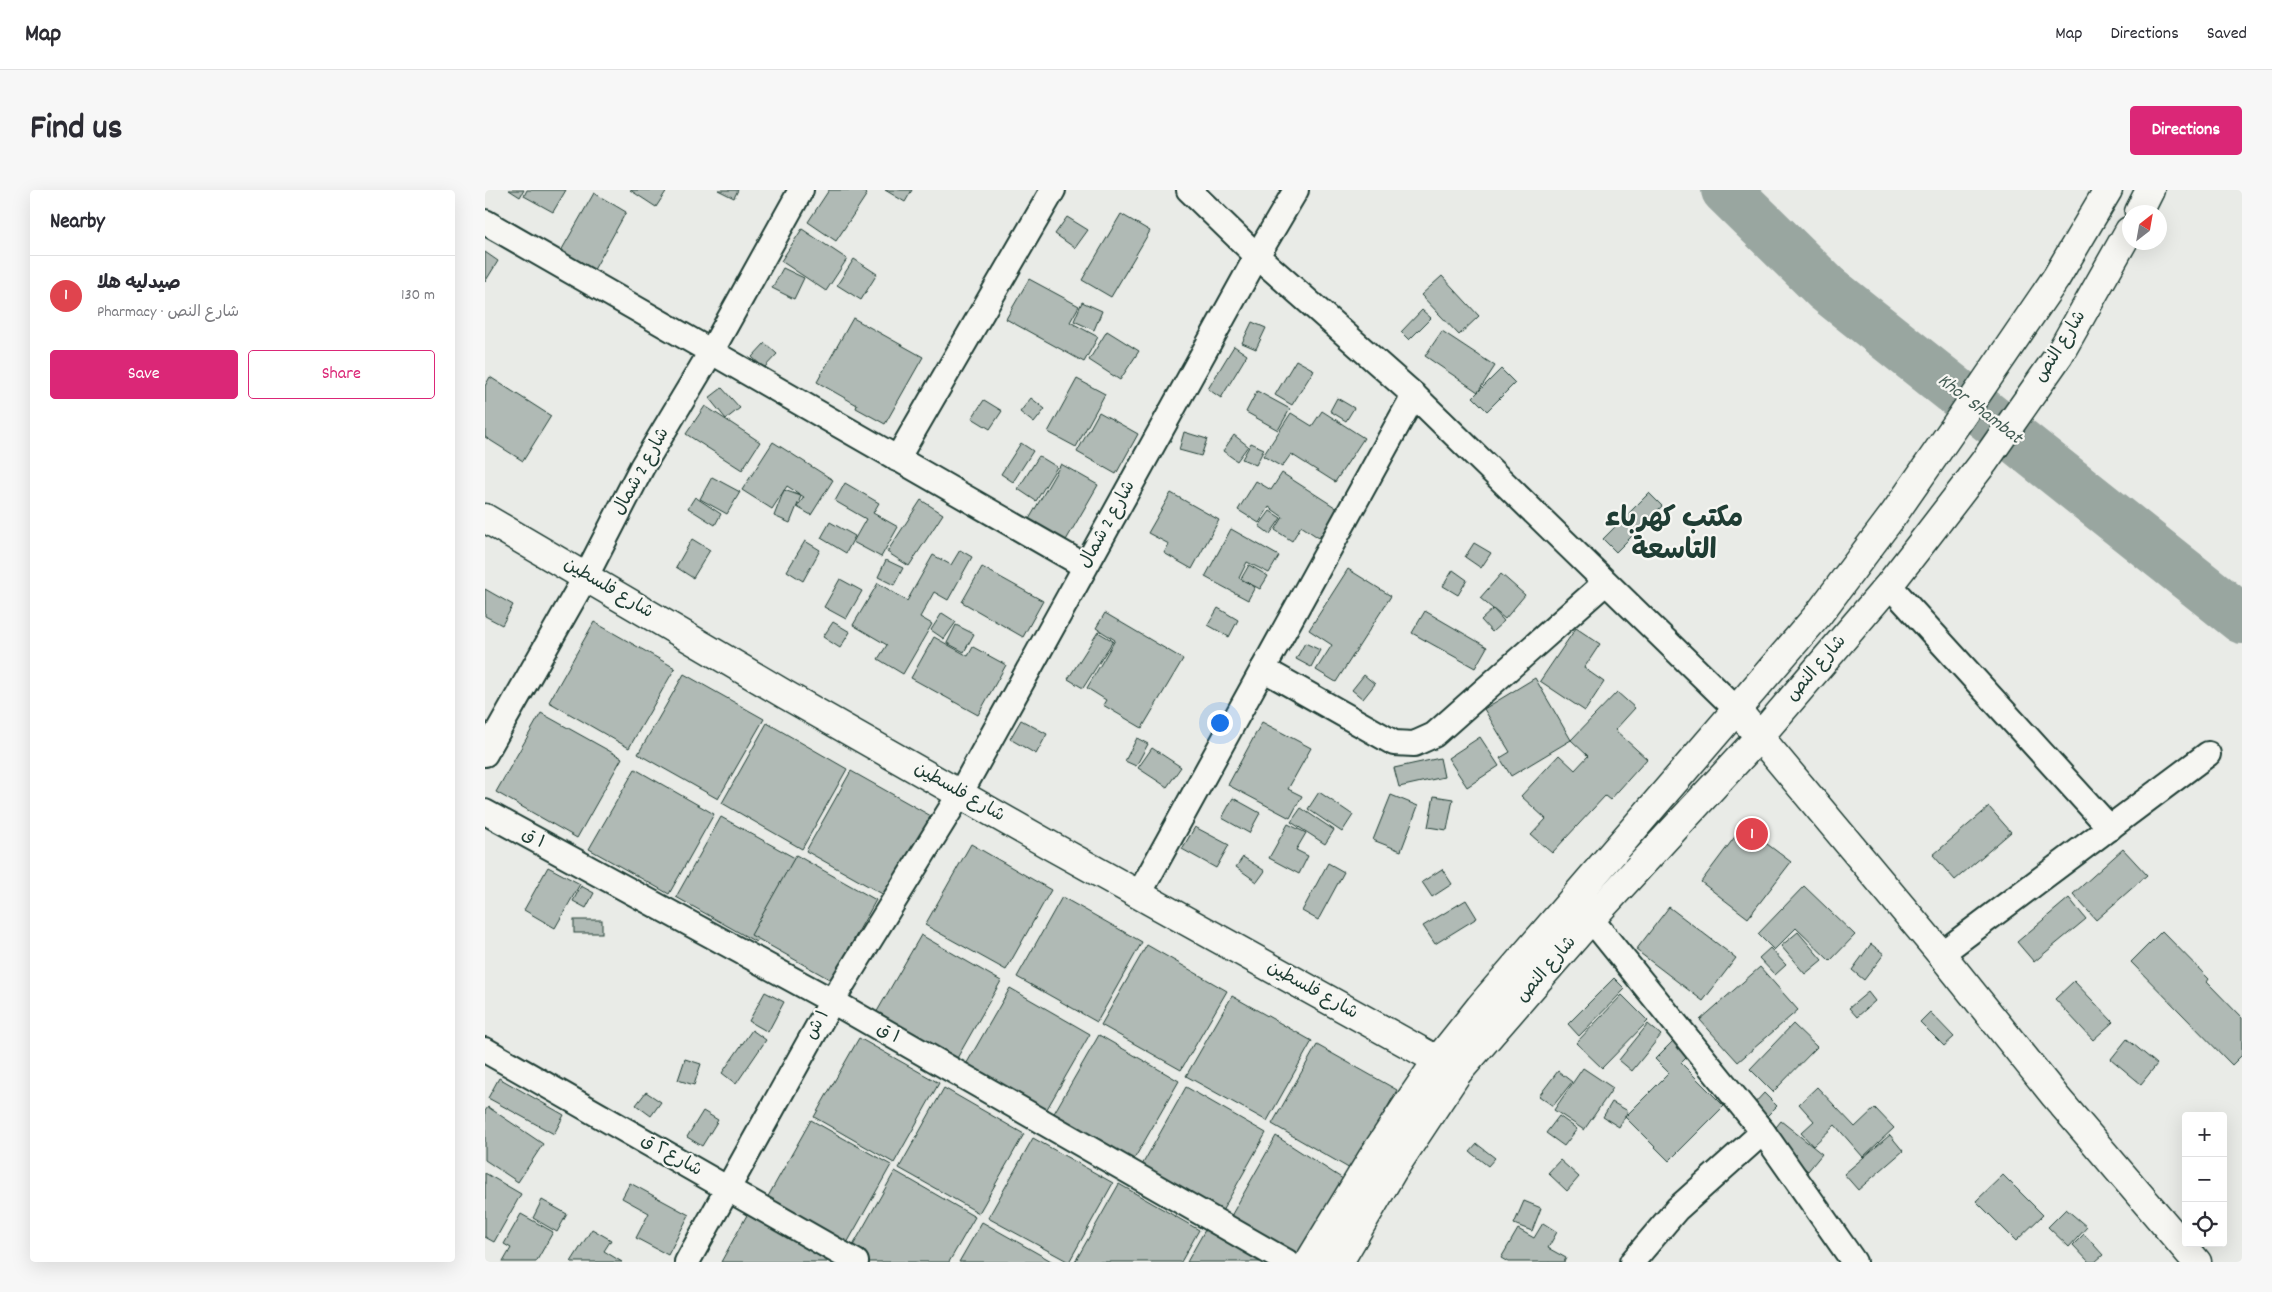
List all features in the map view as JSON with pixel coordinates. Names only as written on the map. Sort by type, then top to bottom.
[{"type":"main road","name":"شارع النص","points":[[1447,1067],[1511,970],[1818,615],[1894,514],[1953,429],[2056,278],[2108,190]]},
{"type":"main road","points":[[2142,205],[2150,190]]},
{"type":"main road","name":"شارع النص","points":[[1309,1262],[1372,1158],[1447,1067],[1591,919],[1760,736],[1889,585],[1990,453],[2059,355],[2122,243]]},
{"type":"main road","name":"شارع فلسطين","points":[[485,518],[786,695],[1447,1067]]},
{"type":"main road","points":[[1737,710],[1941,954],[2055,1096],[2197,1262]]},
{"type":"main road","points":[[1339,1262],[1393,1170],[1427,1118],[1447,1067]]},
{"type":"street","name":"شارع 2 شمال","points":[[485,754],[586,576],[642,468],[711,352],[801,190]]},
{"type":"street","points":[[897,458],[1053,190]]},
{"type":"street","points":[[1189,190],[1257,256],[1414,395],[1737,710]]},
{"type":"street","name":"شارع 2 شمال","points":[[960,794],[1257,256],[1296,190]]},
{"type":"street","points":[[485,222],[1085,566]]},
{"type":"street","points":[[1139,894],[1414,395]]},
{"type":"street","points":[[1263,669],[1394,743],[1414,744],[1434,735],[1605,583]]},
{"type":"street","points":[[1889,585],[2110,828]]},
{"type":"street","points":[[1941,954],[2208,754]]},
{"type":"street","name":"١ ش","points":[[687,1262],[832,1001],[960,794]]},
{"type":"street","name":"١ ق","points":[[485,812],[832,1001],[1287,1262]]},
{"type":"street","points":[[1591,919],[1763,1132],[1854,1262]]},
{"type":"street","name":"شارع٢ ق","points":[[485,1050],[856,1262]]},
{"type":"street","points":[[1632,1262],[1677,1209],[1763,1132]]},
{"type":"building","points":[[509,190],[524,190],[520,197]]},
{"type":"building","points":[[527,190],[566,190],[553,212],[524,196]]},
{"type":"building","points":[[630,190],[667,190],[656,207]]},
{"type":"building","points":[[718,190],[738,190],[734,198]]},
{"type":"building","points":[[829,190],[861,190],[867,194],[836,241],[808,222]]},
{"type":"building","points":[[885,190],[912,190],[905,202]]},
{"type":"building","points":[[594,193],[626,212],[590,277],[557,258]]},
{"type":"building","points":[[1121,214],[1150,231],[1111,297],[1082,280]]},
{"type":"building","points":[[1067,217],[1088,230],[1075,248],[1055,234]]},
{"type":"building","points":[[802,229],[847,259],[826,291],[781,261]]},
{"type":"building","points":[[485,252],[498,261],[485,282]]},
{"type":"building","points":[[854,259],[877,274],[861,300],[837,285]]},
{"type":"building","points":[[783,268],[804,278],[794,299],[772,288]]},
{"type":"building","points":[[1442,276],[1479,316],[1459,335],[1421,295]]},
{"type":"building","points":[[1029,279],[1079,306],[1070,322],[1098,337],[1084,362],[1006,319]]},
{"type":"building","points":[[1082,302],[1102,311],[1094,330],[1074,321]]},
{"type":"building","points":[[1422,310],[1431,318],[1409,340],[1401,332]]},
{"type":"building","points":[[853,318],[923,357],[885,424],[856,408],[857,405],[817,382]]},
{"type":"building","points":[[1252,322],[1266,328],[1256,349],[1242,343]]},
{"type":"building","points":[[1107,331],[1139,351],[1120,380],[1089,360]]},
{"type":"building","points":[[1442,331],[1495,366],[1478,392],[1425,356]]},
{"type":"building","points":[[765,343],[777,354],[764,368],[752,357]]},
{"type":"building","points":[[1234,346],[1247,355],[1221,398],[1208,389]]},
{"type":"building","points":[[1296,360],[1314,370],[1292,405],[1275,395]]},
{"type":"building","points":[[1501,369],[1515,383],[1487,411],[1473,397]]},
{"type":"building","points":[[490,377],[551,416],[523,461],[485,437],[485,386]]},
{"type":"building","points":[[1077,379],[1105,394],[1076,447],[1048,432]]},
{"type":"building","points":[[722,388],[740,408],[726,419],[709,398]]},
{"type":"building","points":[[1257,391],[1290,409],[1278,430],[1246,412]]},
{"type":"building","points":[[1031,398],[1045,409],[1034,423],[1020,412]]},
{"type":"building","points":[[1337,398],[1354,408],[1346,421],[1330,411]]},
{"type":"building","points":[[984,400],[1002,411],[990,429],[972,418]]},
{"type":"building","points":[[705,406],[760,442],[742,470],[686,434]]},
{"type":"building","points":[[1322,411],[1364,438],[1335,482],[1291,454],[1282,467],[1263,456],[1291,413],[1312,426]]},
{"type":"building","points":[[1099,412],[1138,434],[1116,474],[1077,452]]},
{"type":"building","points":[[1184,432],[1207,439],[1201,456],[1179,450]]},
{"type":"building","points":[[1234,435],[1248,446],[1237,461],[1223,451]]},
{"type":"building","points":[[773,442],[833,480],[811,515],[797,507],[804,497],[787,486],[772,509],[742,490]]},
{"type":"building","points":[[1021,443],[1033,451],[1013,482],[1001,474]]},
{"type":"building","points":[[1251,443],[1264,449],[1256,465],[1242,459]]},
{"type":"building","points":[[1039,456],[1057,467],[1036,501],[1018,489]]},
{"type":"building","points":[[1061,464],[1098,485],[1065,542],[1028,521]]},
{"type":"building","points":[[1282,473],[1338,509],[1319,538],[1301,526],[1292,541],[1275,530],[1283,517],[1269,507],[1259,523],[1238,510],[1256,481],[1271,490]]},
{"type":"building","points":[[712,477],[740,492],[727,514],[700,499]]},
{"type":"building","points":[[845,483],[879,503],[873,513],[898,527],[881,557],[853,542],[866,519],[835,501]]},
{"type":"building","points":[[784,490],[801,496],[790,523],[774,516]]},
{"type":"building","points":[[1171,493],[1219,520],[1192,569],[1164,553],[1169,544],[1148,533]]},
{"type":"building","points":[[1649,493],[1662,506],[1616,552],[1603,539]]},
{"type":"building","points":[[695,497],[721,514],[715,525],[688,508]]},
{"type":"building","points":[[921,500],[943,514],[909,566],[887,552]]},
{"type":"building","points":[[1270,511],[1281,518],[1270,534],[1259,526]]},
{"type":"building","points":[[830,522],[855,536],[846,553],[821,538]]},
{"type":"building","points":[[1231,529],[1279,556],[1269,573],[1247,562],[1239,578],[1255,587],[1248,600],[1205,577]]},
{"type":"building","points":[[692,539],[710,550],[693,578],[676,567]]},
{"type":"building","points":[[805,541],[820,550],[803,581],[787,571]]},
{"type":"building","points":[[1474,543],[1491,553],[1481,568],[1465,557]]},
{"type":"building","points":[[960,550],[972,557],[948,600],[934,592],[920,617],[932,624],[903,674],[878,659],[887,645],[853,625],[878,583],[907,601],[933,555],[951,565]]},
{"type":"building","points":[[886,560],[903,568],[894,585],[878,577]]},
{"type":"building","points":[[1249,565],[1268,576],[1260,589],[1241,579]]},
{"type":"building","points":[[982,567],[1043,601],[1023,637],[962,602]]},
{"type":"building","points":[[1348,569],[1391,596],[1336,682],[1316,670],[1332,645],[1309,630]]},
{"type":"building","points":[[1453,570],[1467,580],[1458,595],[1443,586]]},
{"type":"building","points":[[1501,574],[1525,595],[1505,619],[1480,598]]},
{"type":"building","points":[[840,579],[862,591],[846,619],[824,607]]},
{"type":"building","points":[[485,589],[513,605],[502,625],[485,616]]},
{"type":"building","points":[[1218,608],[1238,620],[1229,637],[1208,625]]},
{"type":"building","points":[[1493,609],[1504,621],[1492,632],[1481,620]]},
{"type":"building","points":[[1425,611],[1487,647],[1475,668],[1412,633]]},
{"type":"building","points":[[942,613],[956,622],[944,639],[931,630]]},
{"type":"building","points":[[1105,613],[1183,659],[1142,728],[1103,705],[1106,700],[1087,688],[1115,640],[1096,628]]},
{"type":"building","points":[[594,622],[675,668],[629,748],[549,702]]},
{"type":"building","points":[[833,622],[850,632],[840,648],[823,637]]},
{"type":"building","points":[[956,625],[974,634],[964,652],[947,643]]},
{"type":"building","points":[[1576,628],[1600,644],[1584,668],[1604,682],[1585,711],[1540,681]]},
{"type":"building","points":[[1098,632],[1113,641],[1083,688],[1068,679]]},
{"type":"building","points":[[934,637],[968,656],[973,647],[1006,665],[978,715],[911,678]]},
{"type":"building","points":[[1305,643],[1320,650],[1311,667],[1296,659]]},
{"type":"building","points":[[684,674],[764,719],[718,799],[638,754]]},
{"type":"building","points":[[1364,675],[1375,684],[1363,699],[1352,690]]},
{"type":"building","points":[[1535,678],[1571,740],[1511,776],[1500,758],[1510,752],[1484,709]]},
{"type":"building","points":[[1617,692],[1635,708],[1615,730],[1647,759],[1610,800],[1605,796],[1552,853],[1531,835],[1546,819],[1521,796],[1559,755],[1575,770],[1588,756],[1571,740]]},
{"type":"building","points":[[541,713],[622,758],[577,838],[496,792]]},
{"type":"building","points":[[1021,720],[1047,734],[1036,754],[1010,739]]},
{"type":"building","points":[[1262,722],[1311,748],[1288,789],[1302,796],[1290,818],[1228,785]]},
{"type":"building","points":[[767,723],[847,769],[802,849],[722,803]]},
{"type":"building","points":[[1480,737],[1499,766],[1467,787],[1448,758]]},
{"type":"building","points":[[1137,738],[1148,744],[1136,766],[1125,761]]},
{"type":"building","points":[[1152,748],[1181,767],[1167,787],[1138,768]]},
{"type":"building","points":[[1440,758],[1444,777],[1399,787],[1394,768]]},
{"type":"building","points":[[635,769],[714,814],[669,894],[589,849]]},
{"type":"building","points":[[851,771],[931,816],[886,896],[806,851]]},
{"type":"building","points":[[1319,792],[1353,815],[1342,832],[1308,809]]},
{"type":"building","points":[[1391,795],[1418,806],[1401,851],[1373,840]]},
{"type":"building","points":[[1434,796],[1453,799],[1447,830],[1428,827]]},
{"type":"building","points":[[1233,798],[1260,813],[1249,833],[1222,818]]},
{"type":"building","points":[[1989,807],[2011,832],[1955,880],[1933,855]]},
{"type":"building","points":[[1301,808],[1334,830],[1325,844],[1291,822]]},
{"type":"building","points":[[721,817],[802,862],[756,942],[676,897]]},
{"type":"building","points":[[1288,824],[1306,833],[1296,850],[1308,856],[1299,874],[1269,858]]},
{"type":"building","points":[[1743,826],[1791,862],[1748,918],[1701,882]]},
{"type":"building","points":[[1195,827],[1229,845],[1216,868],[1182,849]]},
{"type":"building","points":[[971,844],[1051,890],[1006,970],[925,925]]},
{"type":"building","points":[[2123,849],[2147,875],[2096,920],[2073,894]]},
{"type":"building","points":[[796,855],[876,900],[831,980],[751,935]]},
{"type":"building","points":[[1243,857],[1265,871],[1257,882],[1236,867]]},
{"type":"building","points":[[1328,863],[1344,872],[1318,920],[1302,911]]},
{"type":"building","points":[[548,867],[580,884],[555,928],[524,910]]},
{"type":"building","points":[[1442,869],[1452,884],[1432,897],[1422,882]]},
{"type":"building","points":[[581,886],[594,893],[586,908],[573,901]]},
{"type":"building","points":[[1804,886],[1855,935],[1830,961],[1796,928],[1774,950],[1758,934]]},
{"type":"building","points":[[1062,897],[1142,942],[1097,1022],[1017,977]]},
{"type":"building","points":[[2069,898],[2086,919],[2034,962],[2017,942]]},
{"type":"building","points":[[1466,900],[1477,918],[1435,944],[1423,926]]},
{"type":"building","points":[[1669,907],[1736,958],[1703,1001],[1636,950]]},
{"type":"building","points":[[574,920],[602,920],[602,933],[574,933]]},
{"type":"building","points":[[2162,931],[2209,979],[2207,982],[2242,1018],[2242,1055],[2232,1065],[2131,962]]},
{"type":"building","points":[[1798,932],[1822,960],[1805,974],[1781,946]]},
{"type":"building","points":[[921,935],[1001,981],[956,1060],[875,1015]]},
{"type":"building","points":[[1871,944],[1884,954],[1864,980],[1852,970]]},
{"type":"building","points":[[1147,945],[1227,991],[1181,1070],[1101,1025]]},
{"type":"building","points":[[1770,948],[1786,965],[1775,975],[1759,958]]},
{"type":"building","points":[[1760,967],[1798,1010],[1738,1062],[1700,1020]]},
{"type":"building","points":[[1614,978],[1625,989],[1579,1036],[1568,1024]]},
{"type":"building","points":[[2074,981],[2113,1022],[2093,1040],[2055,999]]},
{"type":"building","points":[[1010,988],[1090,1034],[1044,1114],[964,1068]]},
{"type":"building","points":[[765,992],[784,1002],[768,1032],[749,1021]]},
{"type":"building","points":[[1868,992],[1875,1001],[1857,1017],[1849,1008]]},
{"type":"building","points":[[1622,995],[1648,1021],[1602,1068],[1576,1043]]},
{"type":"building","points":[[1232,996],[1312,1041],[1267,1121],[1186,1076]]},
{"type":"building","points":[[1930,1012],[1954,1037],[1944,1046],[1920,1022]]},
{"type":"building","points":[[1648,1024],[1661,1035],[1632,1071],[1619,1060]]},
{"type":"building","points":[[1793,1024],[1817,1047],[1773,1092],[1750,1069]]},
{"type":"building","points":[[752,1030],[766,1040],[736,1084],[722,1073]]},
{"type":"building","points":[[1099,1035],[1179,1081],[1133,1161],[1053,1115]]},
{"type":"building","points":[[859,1038],[939,1083],[894,1163],[814,1117]]},
{"type":"building","points":[[2127,1039],[2157,1064],[2141,1084],[2111,1059]]},
{"type":"building","points":[[1674,1040],[1689,1055],[1681,1063],[1724,1106],[1669,1161],[1625,1117],[1669,1073],[1655,1059]]},
{"type":"building","points":[[1317,1045],[1397,1090],[1352,1170],[1272,1124]]},
{"type":"building","points":[[685,1059],[701,1064],[694,1085],[678,1080]]},
{"type":"building","points":[[1583,1068],[1613,1088],[1584,1130],[1554,1110]]},
{"type":"building","points":[[1558,1071],[1572,1082],[1553,1106],[1539,1096]]},
{"type":"building","points":[[499,1078],[564,1115],[554,1134],[488,1098]]},
{"type":"building","points":[[1186,1087],[1266,1133],[1221,1213],[1141,1167]]},
{"type":"building","points":[[1817,1087],[1855,1127],[1875,1108],[1894,1128],[1863,1157],[1835,1125],[1813,1146],[1801,1133],[1814,1121],[1799,1104]]},
{"type":"building","points":[[944,1088],[1024,1134],[979,1213],[899,1168]]},
{"type":"building","points":[[646,1092],[661,1102],[651,1116],[636,1105]]},
{"type":"building","points":[[1764,1093],[1777,1106],[1765,1118],[1752,1106]]},
{"type":"building","points":[[1612,1102],[1628,1111],[1619,1127],[1603,1117]]},
{"type":"building","points":[[488,1107],[543,1144],[518,1182],[485,1160],[485,1111]]},
{"type":"building","points":[[703,1111],[718,1120],[702,1146],[687,1137]]},
{"type":"building","points":[[1559,1116],[1577,1129],[1564,1146],[1546,1133]]},
{"type":"building","points":[[811,1120],[891,1165],[846,1245],[766,1200]]},
{"type":"building","points":[[1781,1121],[1822,1154],[1808,1171],[1768,1137]]},
{"type":"building","points":[[1890,1135],[1903,1151],[1858,1190],[1844,1174]]},
{"type":"building","points":[[1276,1136],[1343,1179],[1300,1255],[1231,1216]]},
{"type":"building","points":[[1033,1138],[1113,1183],[1069,1262],[988,1218]]},
{"type":"building","points":[[1477,1144],[1495,1158],[1488,1166],[1470,1152]]},
{"type":"building","points":[[1560,1160],[1579,1177],[1567,1191],[1548,1173]]},
{"type":"building","points":[[895,1171],[975,1217],[949,1262],[869,1262],[850,1251]]},
{"type":"building","points":[[485,1173],[521,1194],[494,1242],[485,1237]]},
{"type":"building","points":[[2003,1175],[2043,1215],[2016,1241],[1976,1201]]},
{"type":"building","points":[[630,1183],[689,1215],[668,1255],[636,1238],[649,1213],[622,1198]]},
{"type":"building","points":[[1119,1184],[1199,1230],[1181,1262],[1075,1262]]},
{"type":"building","points":[[542,1200],[567,1214],[557,1232],[533,1218]]},
{"type":"building","points":[[1524,1201],[1541,1208],[1532,1231],[1514,1224]]},
{"type":"building","points":[[2066,1209],[2087,1227],[2069,1247],[2048,1227]]},
{"type":"building","points":[[521,1214],[553,1232],[536,1262],[503,1262],[511,1248],[504,1244]]},
{"type":"building","points":[[747,1215],[828,1260],[827,1262],[721,1262]]},
{"type":"building","points":[[982,1222],[1053,1262],[959,1262]]},
{"type":"building","points":[[1543,1223],[1557,1232],[1548,1248],[1566,1258],[1564,1262],[1508,1262],[1501,1258],[1518,1229],[1534,1238]]},
{"type":"building","points":[[592,1229],[611,1240],[604,1251],[622,1262],[571,1262]]},
{"type":"building","points":[[1205,1230],[1262,1262],[1187,1262]]},
{"type":"building","points":[[2084,1234],[2103,1255],[2095,1262],[2089,1262],[2073,1245]]},
{"type":"waterway","name":"Khor Shambat","points":[[1726,190],[1826,288],[2242,619]]},
{"type":"place","name":"صيدليه هلا","points":[[1752,834]]},
{"type":"district","name":"مكتب كهرباء التاسعة","points":[[1674,537]]}]
